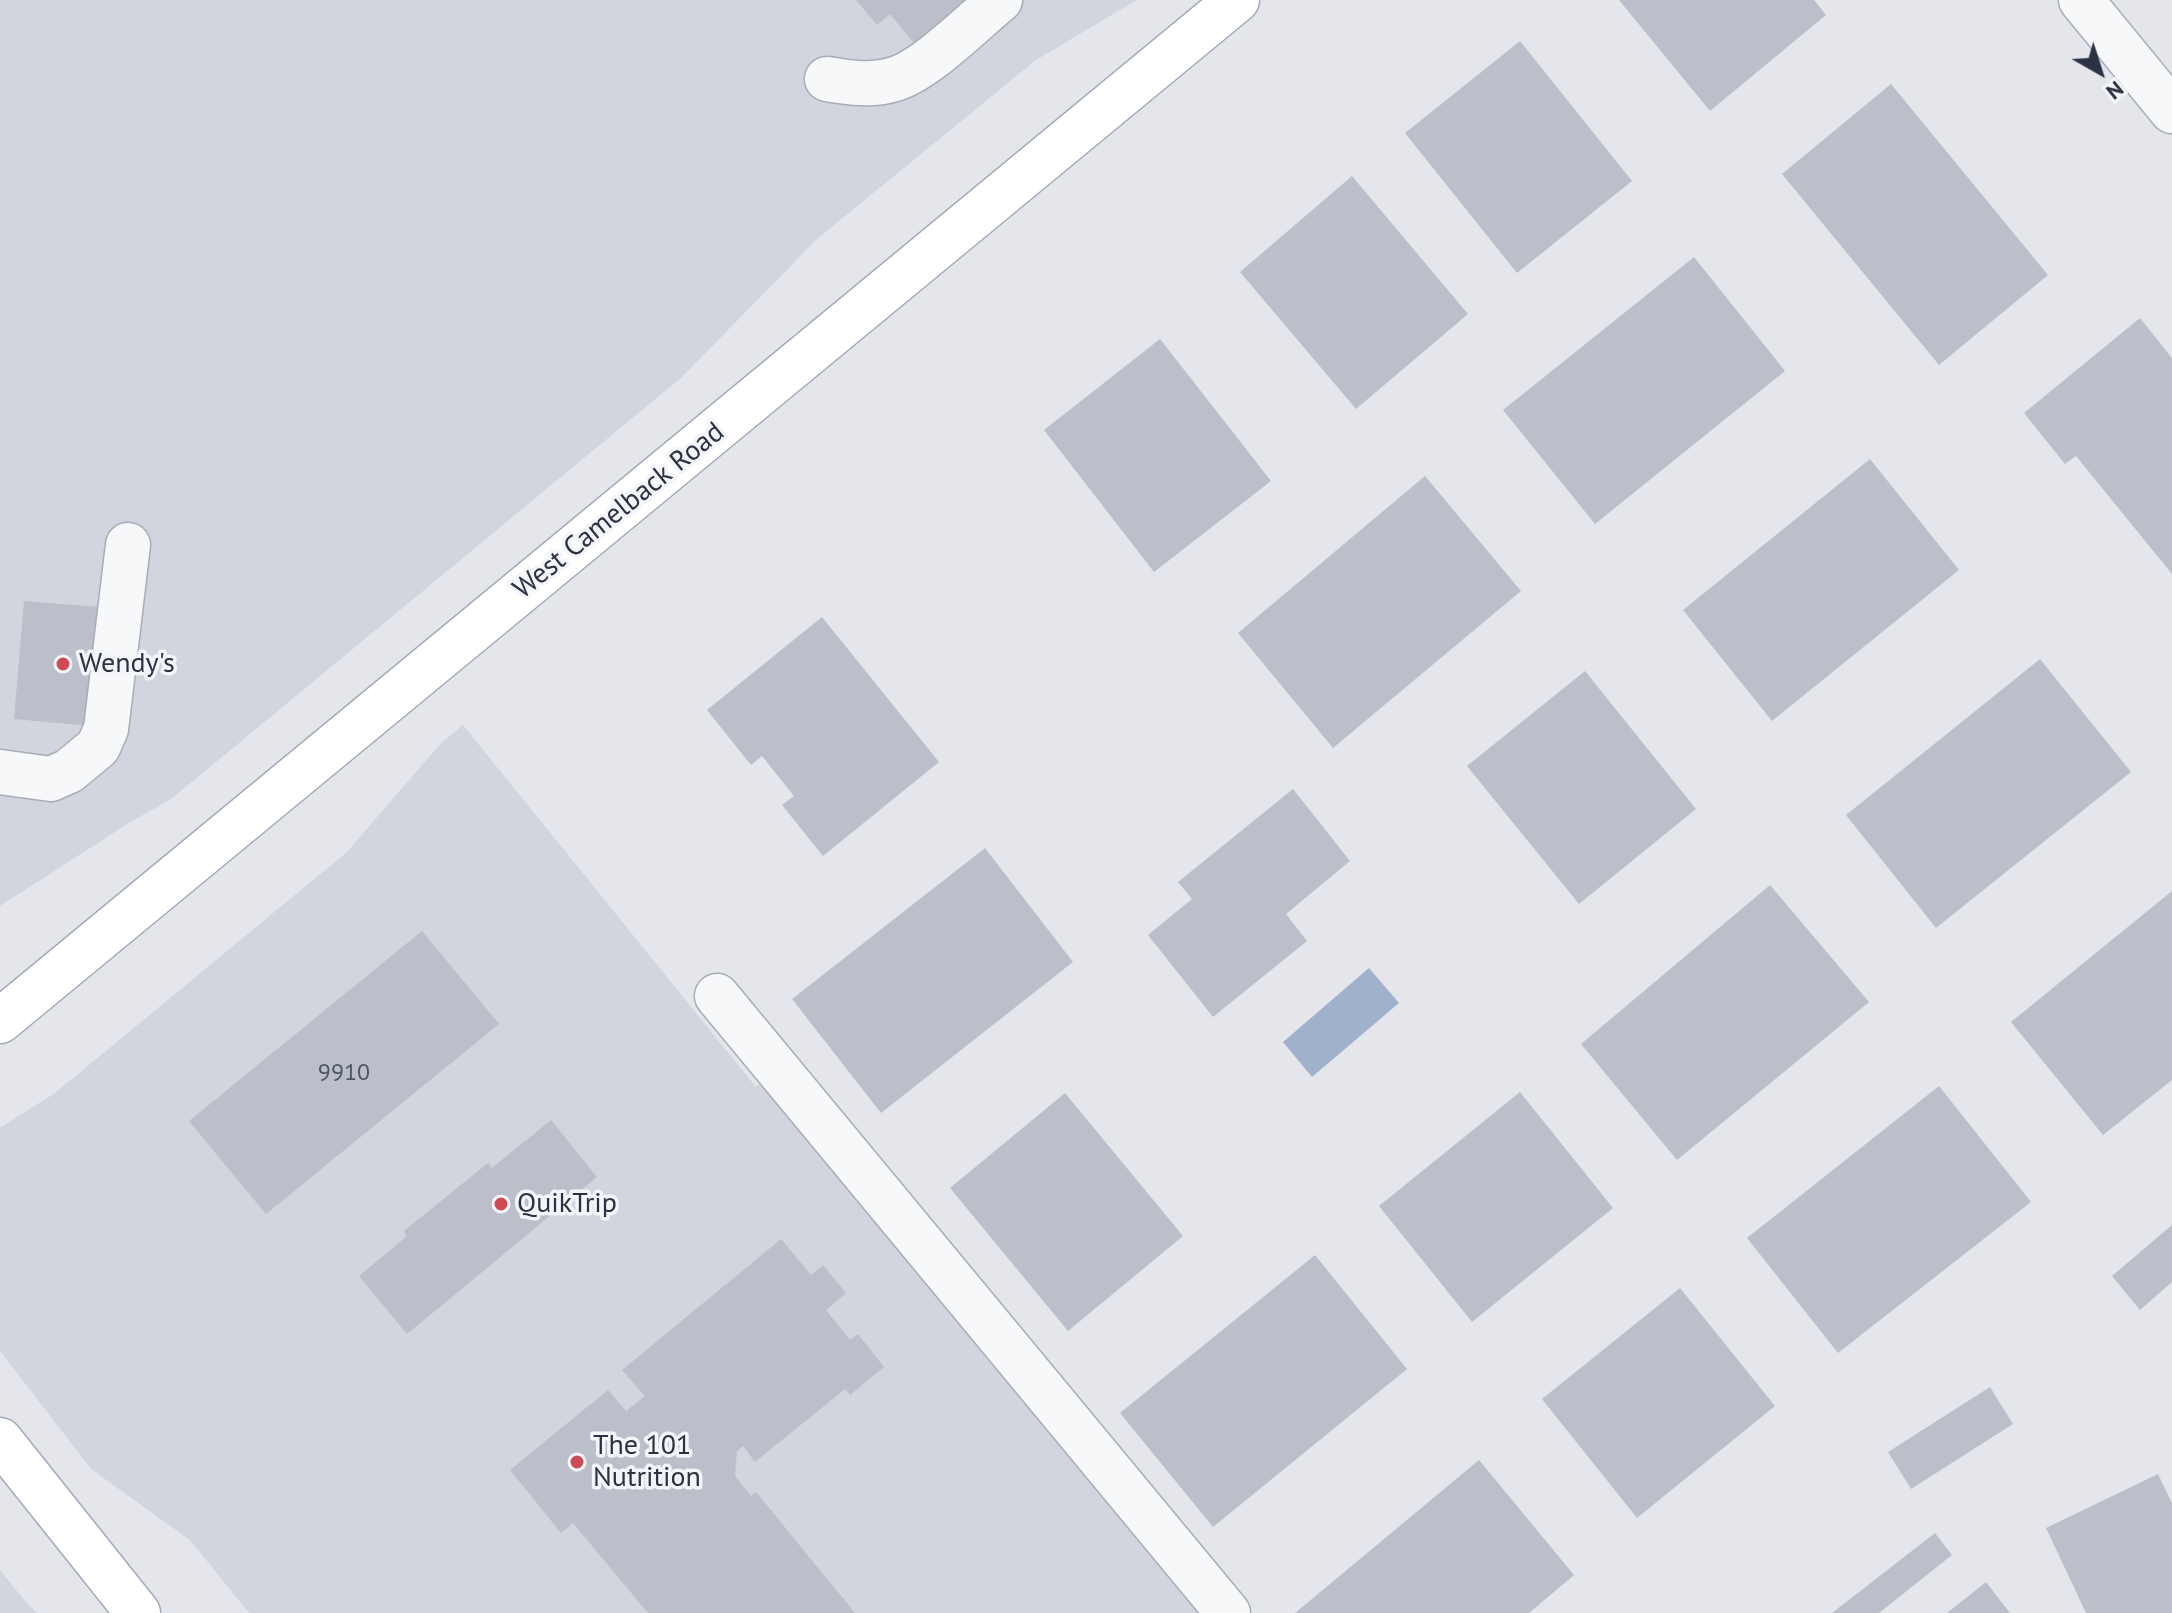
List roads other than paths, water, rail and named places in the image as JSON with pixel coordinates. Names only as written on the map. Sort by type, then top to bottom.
[{"type":"main road","name":"West Camelback Road","points":[[0,1021],[1237,0]]},
{"type":"main road","points":[[0,1440],[138,1613]]},
{"type":"street","points":[[827,79],[854,84],[893,80],[914,71],[1000,0]]},
{"type":"street","points":[[2081,0],[2172,111]]},
{"type":"street","points":[[0,772],[51,779],[69,771],[98,747],[106,729],[128,545]]},
{"type":"street","points":[[717,996],[1228,1613]]},
{"type":"water","points":[[1369,968],[1399,1003],[1312,1077],[1283,1042]]},
{"type":"place","name":"Wendy's","points":[[63,664]]},
{"type":"place","name":"QuikTrip","points":[[501,1204]]},
{"type":"place","name":"The 101 Nutrition","points":[[577,1462]]}]
